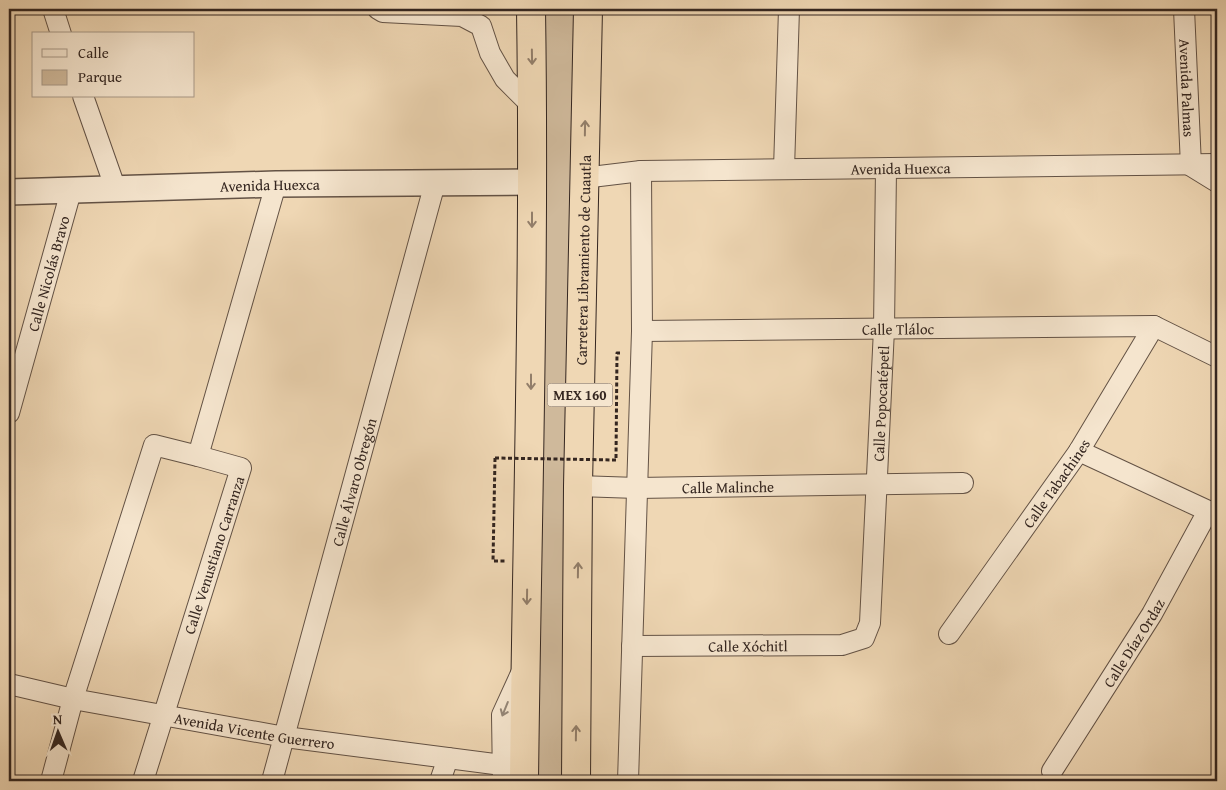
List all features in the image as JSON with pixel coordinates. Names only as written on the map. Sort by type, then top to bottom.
[{"type":"highway","name":"MEX 160","points":[[524,781],[530,478],[533,107],[531,9]]},
{"type":"highway","name":"Carretera Libramiento de Cuautla","points":[[576,781],[578,486],[588,9]]},
{"type":"street","points":[[53,9],[60,32]]},
{"type":"street","points":[[378,9],[383,12],[462,16],[480,26],[490,53],[505,78],[533,107]]},
{"type":"street","points":[[784,170],[789,9]]},
{"type":"street","name":"Avenida Palmas","points":[[1184,9],[1191,166]]},
{"type":"street","points":[[84,98],[116,190]]},
{"type":"street","name":"Avenida Huexca","points":[[583,178],[641,171],[1191,166],[1217,164]]},
{"type":"street","points":[[1191,166],[1217,182]]},
{"type":"street","name":"Calle Popocatépetl","points":[[864,638],[870,624],[877,484],[884,329],[886,169]]},
{"type":"street","points":[[628,781],[642,331],[641,171]]},
{"type":"street","name":"Avenida Huexca","points":[[9,192],[276,184],[532,182]]},
{"type":"street","name":"Calle Álvaro Obregón","points":[[272,781],[435,183]]},
{"type":"street","points":[[51,781],[73,699],[154,445],[198,456],[276,184]]},
{"type":"street","name":"Calle Nicolás Bravo","points":[[9,414],[71,191]]},
{"type":"street","points":[[1154,326],[1217,357]]},
{"type":"street","name":"Calle Tláloc","points":[[642,331],[1154,326]]},
{"type":"street","name":"Calle Tabachines","points":[[949,634],[1079,451],[1154,326]]},
{"type":"street","points":[[1079,451],[1213,513]]},
{"type":"street","name":"Calle Venustiano Carranza","points":[[143,781],[241,468],[198,456]]},
{"type":"street","name":"Calle Malinche","points":[[578,486],[637,488],[963,483]]},
{"type":"street","name":"Calle Díaz Ordaz","points":[[1052,771],[1152,614],[1213,513]]},
{"type":"street","name":"Calle Xóchitl","points":[[632,646],[842,645],[864,638]]},
{"type":"street","points":[[502,773],[502,715],[525,665]]},
{"type":"street","name":"Avenida Vicente Guerrero","points":[[9,684],[73,699],[285,737],[448,758],[502,773]]},
{"type":"street","points":[[440,781],[448,758]]},
{"type":"path","points":[[510,561],[493,561],[495,458],[616,460]]},
{"type":"green space","points":[[530,9],[588,9],[576,781],[524,781]]}]
